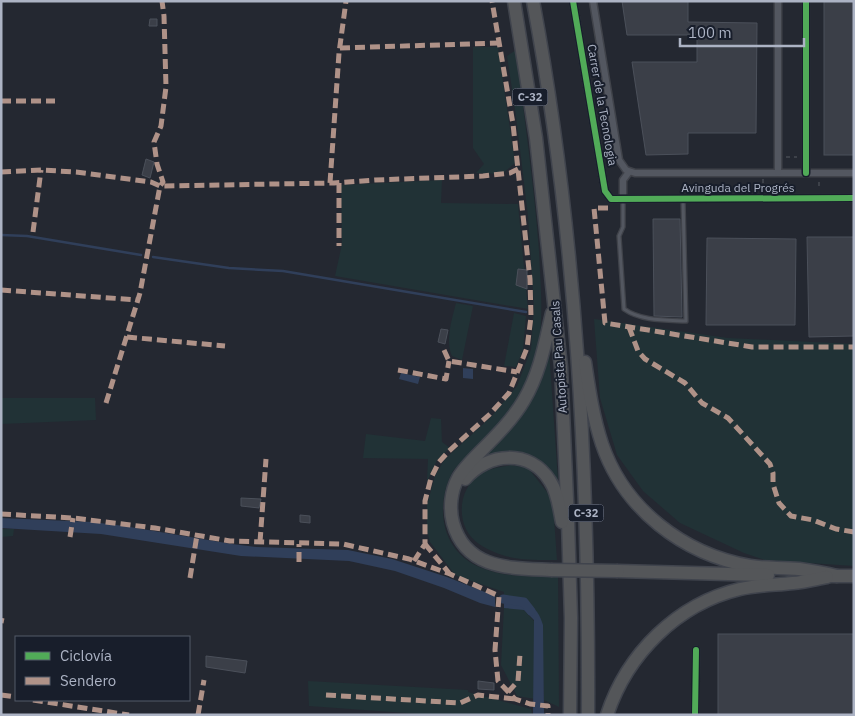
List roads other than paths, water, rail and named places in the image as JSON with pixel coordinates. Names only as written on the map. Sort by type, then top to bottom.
[{"type":"highway","name":"Autopista Pau Casals","points":[[514,1],[536,138],[561,367],[569,552],[570,715]]},
{"type":"highway","name":"Autopista Pau Casals","points":[[533,1],[553,131],[574,311],[582,422],[586,518],[589,616],[588,715]]},
{"type":"highway","points":[[555,303],[541,360],[531,387],[511,418],[458,477],[452,491],[451,508],[455,529],[469,551],[479,558],[504,567],[551,570],[854,576]]},
{"type":"highway","points":[[574,311],[581,338],[595,420],[602,445],[621,483],[643,510],[656,523],[688,545],[718,558],[750,566],[798,569],[836,576]]},
{"type":"highway","points":[[451,508],[463,482],[480,465],[498,458],[528,462],[544,474],[553,486],[569,552]]},
{"type":"highway","points":[[607,715],[622,679],[647,645],[675,619],[698,606],[738,590],[836,576]]},
{"type":"street","name":"Carrer de la Tecnologia","points":[[573,1],[605,191],[611,199],[623,199]]},
{"type":"street","name":"Carrer de la Tecnologia","points":[[593,1],[619,160],[623,168],[629,172]]},
{"type":"street","points":[[778,1],[778,172]]},
{"type":"street","points":[[806,1],[806,173]]},
{"type":"street","points":[[623,199],[623,180],[629,172]]},
{"type":"street","name":"Avinguda del Progrés","points":[[629,172],[854,173]]},
{"type":"street","name":"Avinguda del Progrés","points":[[623,199],[854,198]]},
{"type":"street","points":[[695,715],[696,650]]},
{"type":"lane","points":[[623,199],[623,227],[619,236],[624,309],[630,313],[650,319],[686,322],[683,199]]},
{"type":"water","points":[[463,368],[473,369],[473,379],[463,378]]},
{"type":"water","points":[[401,373],[420,377],[418,384],[399,379]]},
{"type":"water","points":[[1,518],[92,522],[257,547],[348,550],[392,559],[447,577],[495,596],[495,607],[395,571],[349,561],[241,556],[101,534],[1,528]]},
{"type":"water","points":[[504,597],[529,605],[537,612],[543,625],[544,715],[533,715],[534,620],[524,610],[504,608]]},
{"type":"waterway","points":[[1,235],[27,236],[141,255]]},
{"type":"waterway","points":[[153,257],[229,268],[283,271],[526,312]]},
{"type":"waterway","points":[[503,599],[524,602],[531,611]]}]
